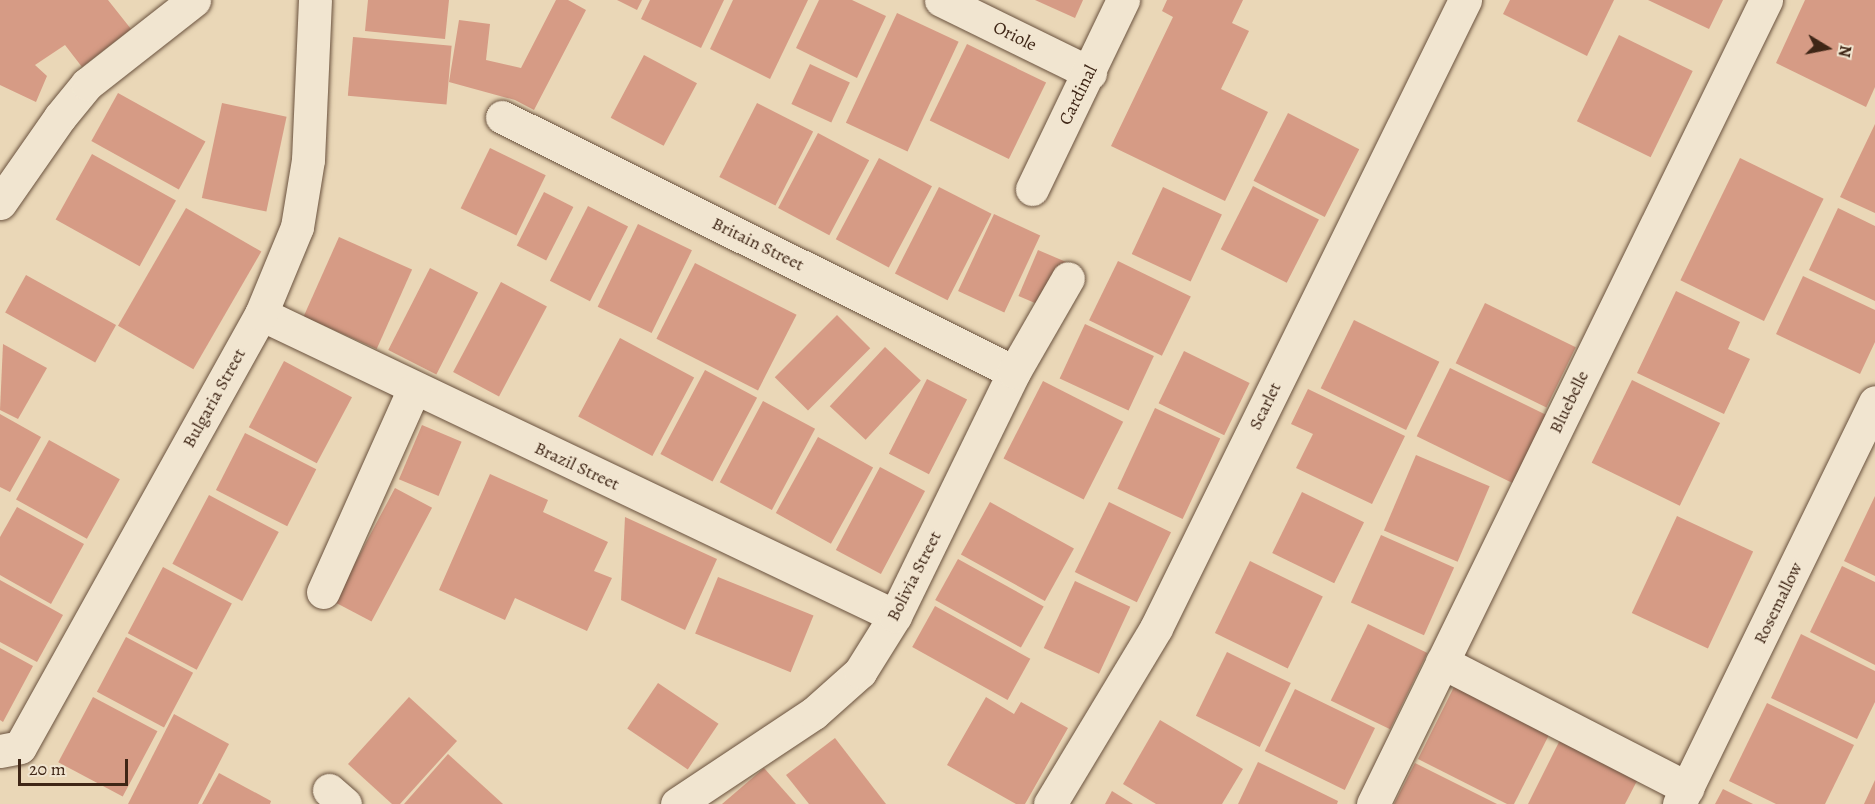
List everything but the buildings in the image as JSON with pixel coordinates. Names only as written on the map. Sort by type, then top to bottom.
[{"type":"street","points":[[0,203],[87,84],[194,0]]},
{"type":"street","name":"Bulgaria Street","points":[[0,751],[20,747],[261,314],[297,227],[308,160],[315,0]]},
{"type":"street","name":"Oriole","points":[[941,0],[1090,73]]},
{"type":"street","name":"Cardinal","points":[[1032,189],[1090,73],[1123,0]]},
{"type":"street","name":"Scarlet","points":[[1050,804],[1156,628],[1465,0]]},
{"type":"street","name":"Bluebelle","points":[[1373,804],[1766,0]]},
{"type":"street","name":"Britain Street","points":[[502,117],[1014,372]]},
{"type":"street","name":"Bolivia Street","points":[[677,804],[814,713],[860,672],[895,616],[1014,372],[1068,278]]},
{"type":"street","name":"Brazil Street","points":[[261,314],[414,389],[895,616]]},
{"type":"street","points":[[324,592],[414,389]]},
{"type":"street","name":"Rosemallow","points":[[1683,796],[1875,402]]},
{"type":"street","points":[[1442,662],[1683,796]]}]
